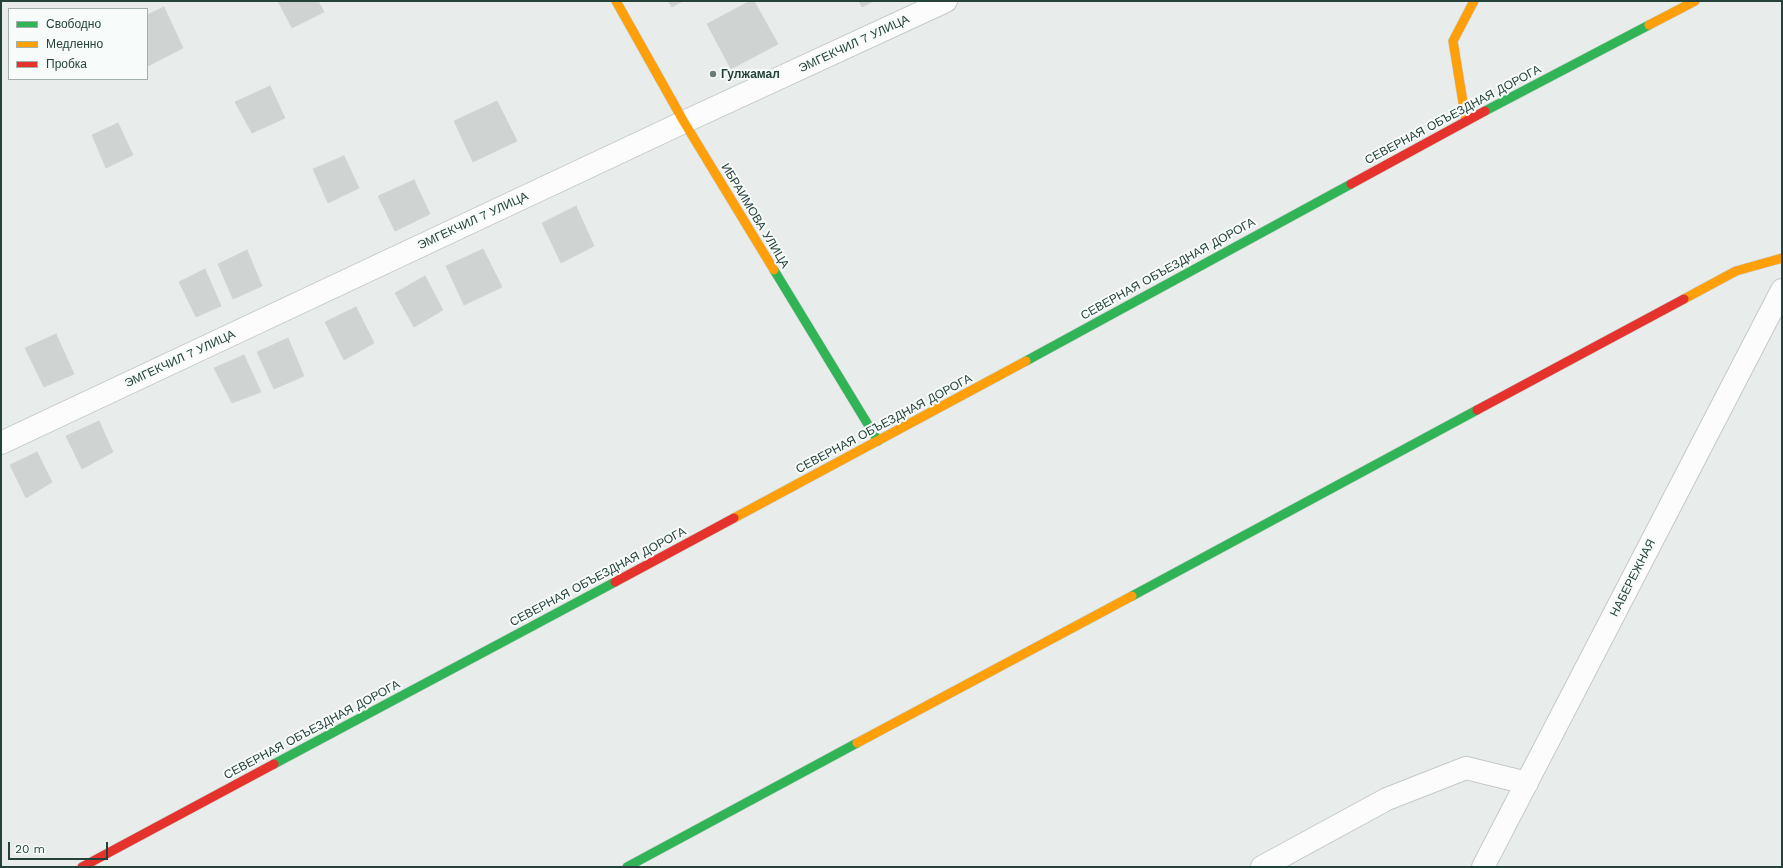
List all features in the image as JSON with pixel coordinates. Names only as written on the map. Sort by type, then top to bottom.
[{"type":"main road","name":"ИБРАИМОВА УЛИЦА","points":[[616,1],[684,122],[878,441]]},
{"type":"main road","points":[[1466,121],[1453,42],[1474,1]]},
{"type":"main road","name":"СЕВЕРНАЯ ОБЪЕЗДНАЯ ДОРОГА","points":[[82,867],[878,441],[1466,121],[1695,1]]},
{"type":"main road","points":[[627,867],[1736,272],[1782,258]]},
{"type":"street","name":"ЭМГЕКЧИЛ 7 УЛИЦА","points":[[1,443],[684,122],[946,1]]},
{"type":"street","name":"НАБЕРЕЖНАЯ","points":[[1483,867],[1782,290]]},
{"type":"street","points":[[1262,867],[1387,799],[1466,768],[1527,783]]},
{"type":"building","points":[[278,1],[318,1],[324,12],[292,28]]},
{"type":"building","points":[[668,1],[683,1],[672,7]]},
{"type":"building","points":[[750,1],[754,1],[778,44],[731,69],[707,24]]},
{"type":"building","points":[[859,1],[874,1],[862,7]]},
{"type":"building","points":[[164,7],[183,48],[148,66],[148,15]]},
{"type":"building","points":[[270,86],[285,118],[252,133],[235,102]]},
{"type":"building","points":[[497,101],[517,141],[473,162],[454,121]]},
{"type":"building","points":[[118,123],[133,155],[106,168],[92,135]]},
{"type":"building","points":[[344,156],[359,188],[328,203],[313,169]]},
{"type":"building","points":[[414,180],[430,214],[395,231],[378,196]]},
{"type":"building","points":[[576,206],[594,246],[561,263],[542,223]]},
{"type":"building","points":[[483,249],[502,287],[464,305],[446,266]]},
{"type":"building","points":[[247,250],[262,286],[233,299],[218,264]]},
{"type":"building","points":[[205,269],[221,306],[196,317],[179,282]]},
{"type":"building","points":[[425,276],[443,310],[414,327],[395,293]]},
{"type":"building","points":[[356,307],[374,343],[344,360],[325,322]]},
{"type":"building","points":[[56,334],[74,374],[44,387],[25,348]]},
{"type":"building","points":[[288,338],[304,376],[274,389],[257,352]]},
{"type":"building","points":[[244,355],[261,392],[232,403],[214,368]]},
{"type":"building","points":[[99,421],[113,452],[82,469],[66,436]]},
{"type":"building","points":[[37,452],[52,482],[26,498],[10,465]]},
{"type":"traffic: fast","points":[[1485,111],[1649,25]]},
{"type":"traffic: fast","points":[[1026,361],[1351,184]]},
{"type":"traffic: fast","points":[[774,270],[878,441]]},
{"type":"traffic: fast","points":[[1132,596],[1477,410]]},
{"type":"traffic: fast","points":[[274,764],[615,582]]},
{"type":"traffic: fast","points":[[627,867],[857,743]]},
{"type":"traffic: slow","points":[[616,1],[684,122],[774,270]]},
{"type":"traffic: slow","points":[[1466,121],[1453,41],[1474,1]]},
{"type":"traffic: slow","points":[[1649,25],[1695,1]]},
{"type":"traffic: slow","points":[[1684,299],[1736,271],[1782,258]]},
{"type":"traffic: slow","points":[[734,518],[1026,361]]},
{"type":"traffic: slow","points":[[857,743],[1132,596]]},
{"type":"traffic: jam","points":[[1351,184],[1485,111]]},
{"type":"traffic: jam","points":[[1477,410],[1684,299]]},
{"type":"traffic: jam","points":[[615,582],[734,518]]},
{"type":"traffic: jam","points":[[82,867],[274,764]]},
{"type":"place","name":"Гулжамал","points":[[713,74]]}]
